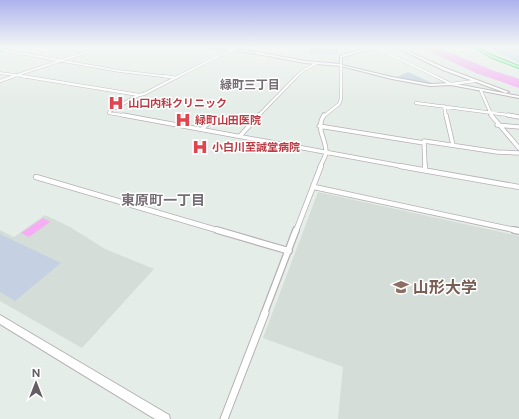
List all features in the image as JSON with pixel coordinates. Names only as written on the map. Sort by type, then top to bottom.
[{"type":"street","points":[[0,81],[40,67]]},
{"type":"street","points":[[96,67],[176,78]]},
{"type":"street","points":[[197,67],[144,94],[139,95],[110,111],[109,113],[519,187]]},
{"type":"street","points":[[240,136],[264,109],[306,69],[310,67]]},
{"type":"street","points":[[224,419],[314,187],[326,152],[319,126],[322,117],[339,104],[341,99],[341,67]]},
{"type":"street","points":[[347,67],[392,78],[430,85],[475,81]]},
{"type":"street","points":[[415,67],[451,84],[481,91],[519,96]]},
{"type":"street","points":[[439,67],[519,96]]},
{"type":"street","points":[[0,72],[139,95]]},
{"type":"street","points":[[481,91],[493,119],[519,148]]},
{"type":"street","points":[[503,94],[511,93]]},
{"type":"street","points":[[416,103],[519,117]]},
{"type":"street","points":[[444,106],[453,145]]},
{"type":"street","points":[[202,129],[213,119]]},
{"type":"street","points":[[498,125],[519,127]]},
{"type":"street","points":[[319,126],[424,143],[424,141],[497,152],[519,153]]},
{"type":"street","points":[[424,143],[425,170]]},
{"type":"street","points":[[36,177],[289,251]]},
{"type":"street","points":[[314,187],[519,231]]},
{"type":"street","points":[[0,319],[165,419]]},
{"type":"shaded area","points":[[462,67],[484,67],[519,79],[519,88]]},
{"type":"shaded area","points":[[408,72],[432,83],[430,84],[397,77]]},
{"type":"shaded area","name":"山形大学","points":[[318,192],[519,236],[519,419],[338,419],[343,367],[263,338]]},
{"type":"shaded area","points":[[45,215],[70,227],[105,249],[154,269],[82,348],[0,301],[0,230],[14,237]]},
{"type":"shaded area","points":[[43,218],[50,222],[29,237],[21,233]]},
{"type":"shaded area","points":[[0,234],[61,263],[15,301],[0,292]]},
{"type":"place","name":"山口内科クリニック","points":[[116,103]]},
{"type":"place","name":"緑町山田医院","points":[[183,120]]},
{"type":"place","name":"小白川至誠堂病院","points":[[200,147]]},
{"type":"place","name":"山形大学","points":[[401,287]]},
{"type":"district","name":"緑町三丁目","points":[[250,85]]},
{"type":"district","name":"東原町一丁目","points":[[163,200]]}]
